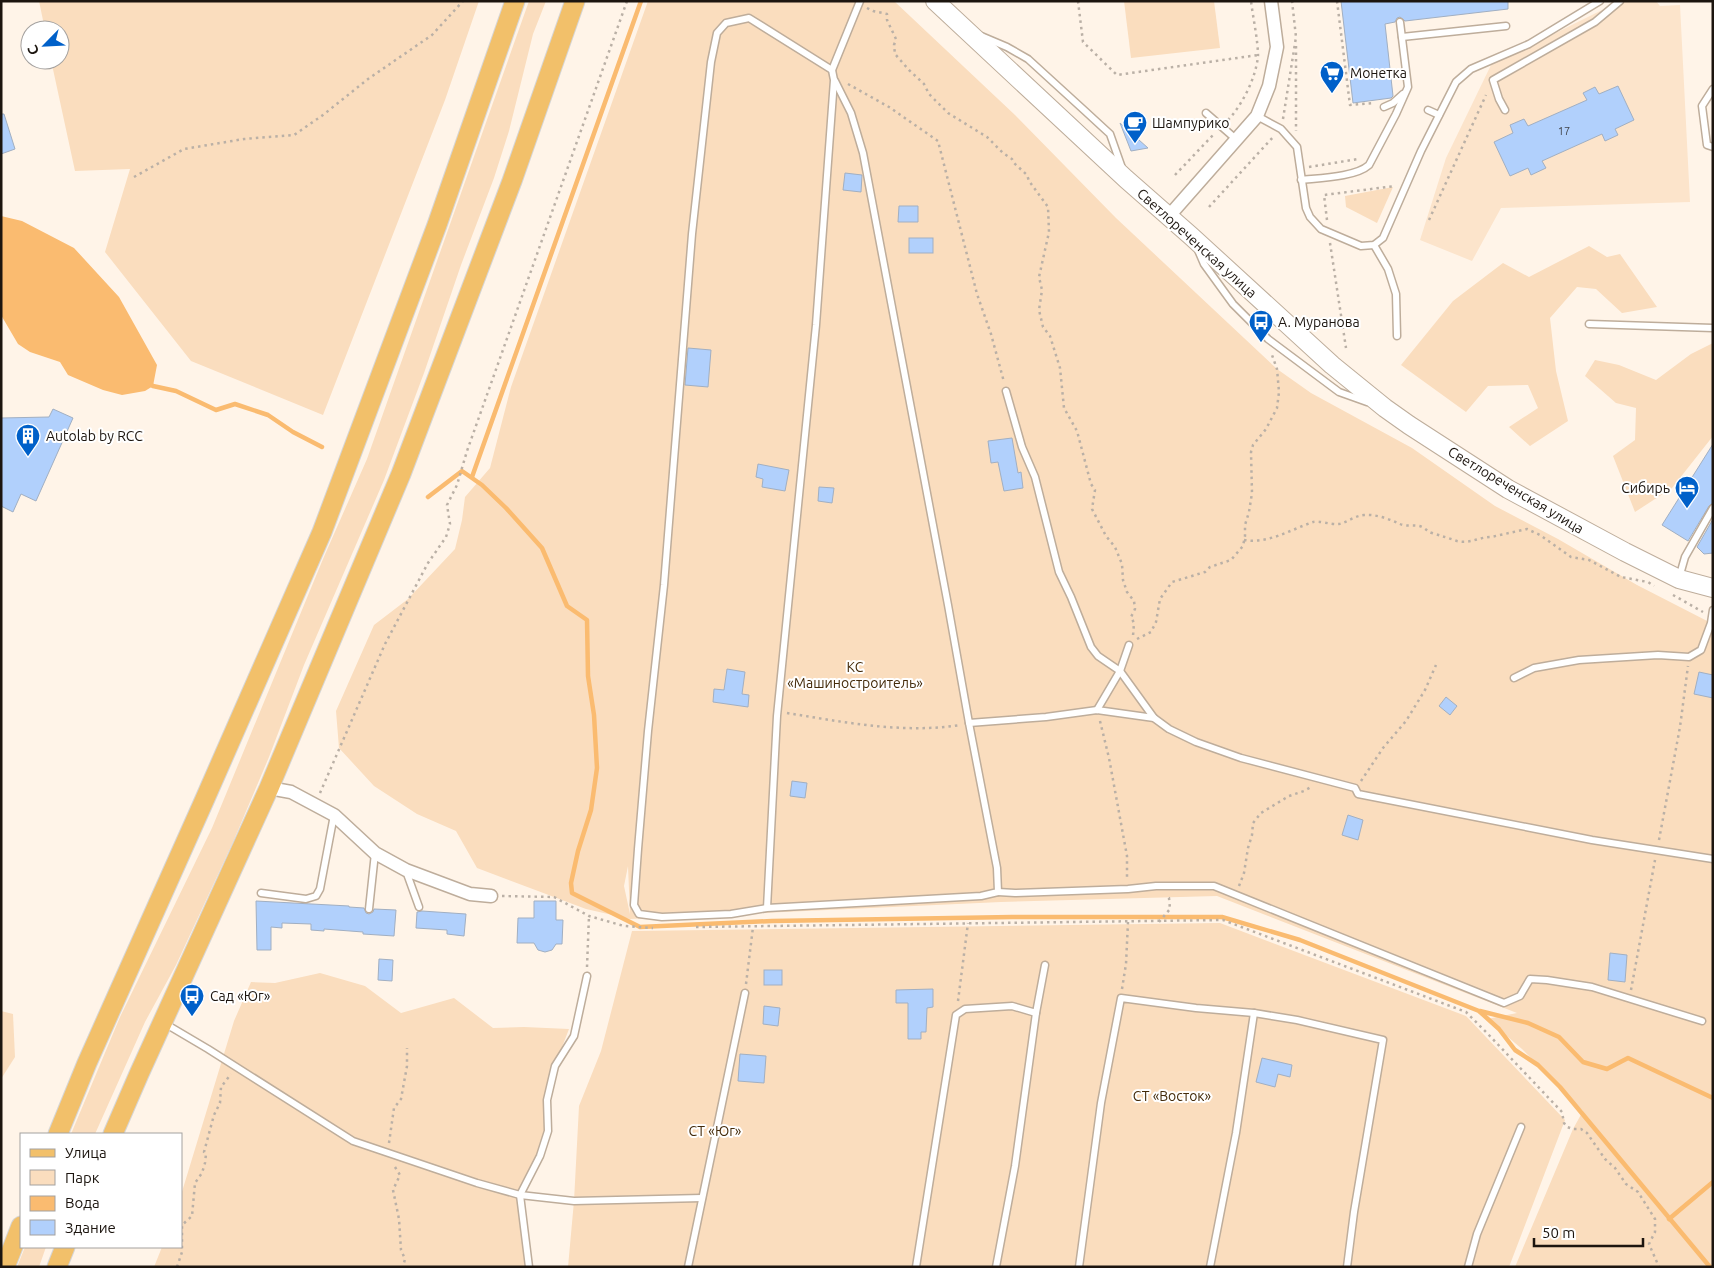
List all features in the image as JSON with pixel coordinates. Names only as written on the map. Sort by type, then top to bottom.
[{"type":"main road","points":[[58,1133],[95,1045],[322,532],[437,225],[515,1]]},
{"type":"main road","points":[[113,1133],[269,788],[401,474],[512,181],[575,1]]},
{"type":"main road","name":"Светлореченская улица","points":[[935,1],[1126,179],[1169,216],[1332,366],[1385,408],[1409,426],[1508,489],[1625,552],[1675,587],[1713,588]]},
{"type":"main road","points":[[5,1267],[20,1229]]},
{"type":"main road","points":[[57,1267],[65,1248]]},
{"type":"street","points":[[1169,216],[1257,116],[1269,86],[1276,47],[1271,1]]},
{"type":"street","points":[[269,788],[291,792],[334,815],[375,853],[406,870],[470,894],[491,896]]},
{"type":"lane","points":[[1257,116],[1281,129],[1296,147],[1306,208],[1310,217],[1321,229],[1361,246],[1374,245],[1384,238],[1406,185],[1456,82],[1471,69],[1528,44],[1600,1]]},
{"type":"lane","points":[[1504,110],[1493,80],[1595,22],[1620,1]]},
{"type":"lane","points":[[767,908],[777,712],[817,316],[834,80],[832,70],[859,2]]},
{"type":"lane","points":[[832,70],[749,18],[726,23],[717,32],[711,62],[692,234],[664,585],[639,839],[634,905],[639,914],[662,917],[722,915],[767,908],[981,896],[998,892],[1128,889],[1156,886],[1214,886],[1504,1003],[1520,996],[1530,979],[1547,980],[1592,987],[1702,1021]]},
{"type":"lane","points":[[1301,180],[1355,172],[1369,165],[1408,87],[1400,22]]},
{"type":"lane","points":[[1402,37],[1506,26]]},
{"type":"lane","points":[[834,80],[851,113],[863,153],[997,868],[998,892]]},
{"type":"lane","points":[[1384,106],[1403,95],[1408,87]]},
{"type":"lane","points":[[1713,89],[1702,106],[1707,145],[1713,147]]},
{"type":"lane","points":[[1428,110],[1439,115]]},
{"type":"lane","points":[[1206,113],[1237,140]]},
{"type":"lane","points":[[1195,240],[1204,264],[1233,304],[1268,340],[1339,392],[1385,408]]},
{"type":"lane","points":[[1374,245],[1388,269],[1396,294],[1397,336]]},
{"type":"lane","points":[[1589,324],[1713,328]]},
{"type":"lane","points":[[1006,391],[1022,447],[1035,477],[1059,572],[1091,647],[1098,656],[1120,671],[1154,718],[1169,729],[1196,742],[1241,758],[1355,788],[1358,794],[1592,840],[1713,859]]},
{"type":"lane","points":[[1675,587],[1684,557],[1713,508]]},
{"type":"lane","points":[[1514,678],[1534,668],[1579,660],[1658,655],[1689,657],[1702,650],[1713,610]]},
{"type":"lane","points":[[1097,710],[1120,671],[1129,645]]},
{"type":"lane","points":[[969,723],[1046,717],[1097,710],[1154,718]]},
{"type":"lane","points":[[261,893],[306,899],[316,896],[320,889],[334,815]]},
{"type":"lane","points":[[369,909],[375,853]]},
{"type":"lane","points":[[406,870],[419,907]]},
{"type":"lane","points":[[996,1267],[1015,1166],[1036,1013],[1045,965]]},
{"type":"lane","points":[[529,1267],[520,1196],[540,1156],[548,1131],[547,1100],[555,1066],[574,1036],[587,976]]},
{"type":"lane","points":[[688,1267],[745,993]]},
{"type":"lane","points":[[1079,1267],[1101,1103],[1121,998],[1196,1008],[1254,1013],[1298,1020],[1383,1040],[1346,1267]]},
{"type":"lane","points":[[916,1267],[956,1015],[965,1009],[1012,1006],[1036,1013]]},
{"type":"lane","points":[[1210,1267],[1236,1134],[1254,1013]]},
{"type":"lane","points":[[163,1023],[352,1141],[477,1183],[520,1196],[574,1201],[702,1198]]},
{"type":"lane","points":[[1468,1267],[1477,1234],[1521,1127]]},
{"type":"path","points":[[134,177],[184,148],[244,139],[294,135],[323,115],[368,79],[432,35],[463,1]]},
{"type":"path","points":[[315,804],[385,644],[428,563],[446,537],[450,524],[447,505],[458,480],[626,1]]},
{"type":"path","points":[[1078,1],[1083,42],[1117,75],[1258,55]]},
{"type":"path","points":[[1175,175],[1233,114],[1255,72],[1258,55],[1251,1]]},
{"type":"path","points":[[1338,1],[1350,105],[1396,100]]},
{"type":"path","points":[[859,2],[873,11],[887,14],[887,20],[896,39],[894,45],[895,54],[924,84],[929,94],[948,113],[987,137],[1012,159],[1027,175],[1028,181],[1048,207],[1049,232],[1039,277],[1042,290],[1039,310],[1043,328],[1050,336],[1060,368],[1064,408],[1077,431],[1091,484],[1096,490],[1092,509],[1106,536],[1115,547],[1122,564],[1123,580],[1134,601],[1131,617],[1134,623],[1132,642],[1151,632],[1156,622],[1160,599],[1172,582],[1205,572],[1210,567],[1231,560],[1240,550],[1244,540],[1245,525],[1252,493],[1251,452],[1253,445],[1266,429],[1276,408],[1279,392],[1278,369],[1271,351]]},
{"type":"path","points":[[1296,37],[1296,147]]},
{"type":"path","points":[[834,80],[853,86],[890,107],[938,141],[978,294],[1006,391]]},
{"type":"path","points":[[1429,220],[1493,80]]},
{"type":"path","points":[[1299,168],[1360,159]]},
{"type":"path","points":[[1346,348],[1324,195],[1406,185]]},
{"type":"path","points":[[1244,540],[1265,540],[1289,530],[1297,530],[1313,522],[1340,524],[1363,515],[1384,518],[1401,525],[1422,527],[1432,533],[1468,542],[1527,529],[1540,535],[1571,557],[1589,560],[1621,577],[1648,582],[1658,588]]},
{"type":"path","points":[[1675,587],[1693,605],[1712,618]]},
{"type":"path","points":[[1630,999],[1680,727],[1689,657]]},
{"type":"path","points":[[1355,788],[1383,748],[1406,722],[1425,690],[1436,665]]},
{"type":"path","points":[[1097,710],[1109,758],[1127,856],[1128,889]]},
{"type":"path","points":[[777,712],[839,721],[919,729],[969,723]]},
{"type":"path","points":[[1236,895],[1244,873],[1253,824],[1261,813],[1289,796],[1304,791],[1322,779]]},
{"type":"path","points":[[1156,886],[1169,898],[1170,909],[1158,922]]},
{"type":"path","points":[[491,896],[554,897],[589,916],[624,926],[661,928]]},
{"type":"path","points":[[587,976],[589,916]]},
{"type":"path","points":[[696,927],[1223,920],[1466,1012],[1488,1032],[1501,1049],[1562,1112],[1564,1123],[1567,1127],[1581,1129],[1587,1133],[1626,1184],[1638,1192],[1655,1218],[1655,1232],[1648,1244],[1659,1267]]},
{"type":"path","points":[[1121,998],[1126,964],[1128,922]]},
{"type":"path","points":[[956,1015],[968,923]]},
{"type":"path","points":[[745,993],[753,927]]},
{"type":"path","points":[[177,1267],[182,1252],[182,1226],[192,1216],[195,1183],[202,1173],[205,1162],[206,1154],[204,1152],[207,1134],[220,1103],[221,1087],[229,1078],[234,1066]]},
{"type":"shaded area","points":[[1624,1],[1656,1],[1660,6],[1680,5],[1690,202],[1501,208],[1472,261],[1420,240],[1446,158],[1491,65]]},
{"type":"green space","points":[[39,1],[479,1],[445,100],[323,415],[191,361],[105,252],[130,169],[75,171],[53,70],[70,70],[70,20],[43,20]]},
{"type":"green space","points":[[529,1],[546,1],[533,34],[509,131],[494,178],[461,265],[424,373],[384,480],[304,665],[269,757],[233,842],[176,965],[145,1022],[95,1133],[71,1133],[120,1017],[212,828],[323,559],[367,459]]},
{"type":"green space","name":"КС «Машиностроитель»","points":[[648,1],[894,1],[1015,115],[1116,218],[1277,369],[1311,393],[1412,448],[1495,506],[1558,539],[1637,585],[1713,624],[1713,1267],[1515,1267],[1573,1129],[1583,1111],[1522,1049],[1487,1019],[1517,1013],[1217,896],[1001,902],[630,919],[586,909],[477,868],[456,831],[417,814],[374,786],[339,748],[336,711],[374,625],[408,599],[455,549],[465,497],[490,468],[511,387]],"holes":[[[628,866],[630,914],[624,886]]]},
{"type":"green space","points":[[1124,1],[1214,1],[1220,48],[1131,58]]},
{"type":"green space","points":[[1393,187],[1377,223],[1346,207],[1345,196]]},
{"type":"green space","points":[[1589,246],[1607,257],[1620,254],[1657,307],[1622,313],[1596,289],[1577,287],[1550,318],[1556,371],[1568,421],[1530,446],[1509,427],[1538,408],[1528,385],[1488,386],[1466,412],[1401,365],[1453,301],[1503,263],[1529,277]]},
{"type":"green space","points":[[1713,343],[1713,436],[1672,488],[1635,512],[1613,456],[1635,440],[1636,408],[1616,403],[1585,376],[1595,360],[1619,365],[1656,380],[1691,354]]},
{"type":"green space","name":"СТ «Восток»","points":[[1220,923],[1466,1016],[1565,1120],[1509,1267],[568,1267],[579,1106],[601,1051],[632,931]]},
{"type":"green space","points":[[320,973],[365,986],[401,1013],[454,998],[493,1028],[569,1029],[547,1086],[548,1131],[520,1195],[529,1267],[154,1267],[162,1248],[182,1248],[182,1192],[234,1021],[251,982],[275,983]]},
{"type":"green space","points":[[1,1011],[13,1014],[15,1057],[1,1079]]},
{"type":"green space","points":[[25,1248],[46,1248],[39,1267],[17,1267]]},
{"type":"water","points":[[1,216],[22,221],[74,248],[119,297],[157,365],[153,386],[145,391],[122,395],[103,390],[68,375],[60,362],[30,352],[18,344],[1,315]]},
{"type":"building","points":[[1341,1],[1508,1],[1508,9],[1405,21],[1400,17],[1395,22],[1385,24],[1393,96],[1391,98],[1353,103]]},
{"type":"building","points":[[1618,86],[1634,120],[1615,129],[1618,135],[1605,141],[1602,134],[1542,161],[1546,168],[1531,175],[1528,168],[1510,176],[1494,142],[1513,133],[1510,125],[1524,119],[1528,126],[1587,100],[1583,93],[1595,87],[1599,94]]},
{"type":"building","points":[[1,114],[4,114],[15,149],[1,154]]},
{"type":"building","points":[[1120,123],[1148,148],[1131,151]]},
{"type":"building","points":[[845,173],[862,175],[861,192],[843,190]]},
{"type":"building","points":[[899,206],[918,206],[918,222],[898,222]]},
{"type":"building","points":[[909,238],[933,238],[933,253],[909,253]]},
{"type":"building","points":[[688,348],[711,350],[708,387],[685,385]]},
{"type":"building","name":"Autolab by RCC","points":[[53,409],[73,418],[36,501],[21,494],[13,512],[1,506],[1,418],[49,417]]},
{"type":"building","points":[[1012,438],[1018,473],[1021,472],[1023,488],[1004,491],[998,462],[991,463],[988,441]]},
{"type":"building","name":"Сибирь","points":[[1713,444],[1713,503],[1709,506],[1688,541],[1662,525]]},
{"type":"building","points":[[758,464],[789,470],[785,491],[762,487],[763,479],[756,477]]},
{"type":"building","points":[[819,487],[834,488],[832,503],[818,501]]},
{"type":"building","points":[[1713,519],[1713,553],[1704,554],[1697,547]]},
{"type":"building","points":[[727,669],[745,672],[742,694],[749,695],[748,707],[713,702],[714,689],[724,690]]},
{"type":"building","points":[[1699,672],[1713,675],[1713,698],[1694,694]]},
{"type":"building","points":[[1446,697],[1457,706],[1450,715],[1439,706]]},
{"type":"building","points":[[792,781],[807,783],[805,798],[790,796]]},
{"type":"building","points":[[1348,815],[1363,820],[1358,840],[1342,835]]},
{"type":"building","points":[[256,901],[349,906],[364,908],[366,913],[369,914],[374,909],[396,910],[394,936],[324,929],[324,931],[311,930],[311,924],[282,923],[282,928],[271,927],[271,950],[257,950]]},
{"type":"building","points":[[534,901],[556,901],[556,920],[563,920],[562,944],[556,944],[552,950],[545,952],[538,950],[534,943],[517,943],[518,918],[534,918]]},
{"type":"building","points":[[417,912],[466,914],[464,936],[447,934],[447,930],[416,928]]},
{"type":"building","points":[[1610,953],[1627,955],[1625,982],[1608,980]]},
{"type":"building","points":[[379,959],[393,960],[392,981],[378,980]]},
{"type":"building","points":[[764,970],[782,970],[782,985],[764,985]]},
{"type":"building","points":[[933,989],[933,1007],[927,1008],[926,1032],[921,1032],[921,1039],[908,1039],[908,1003],[896,1003],[896,990]]},
{"type":"building","points":[[764,1006],[780,1008],[778,1026],[763,1024]]},
{"type":"building","points":[[740,1054],[766,1056],[764,1083],[738,1081]]},
{"type":"building","points":[[1262,1058],[1292,1065],[1290,1077],[1278,1074],[1275,1087],[1256,1082]]},
{"type":"waterway","points":[[472,477],[641,1]]},
{"type":"waterway","points":[[148,383],[153,386],[176,391],[216,410],[235,404],[268,415],[293,432],[322,447]]},
{"type":"waterway","points":[[428,497],[462,471],[482,485],[506,508],[542,548],[567,606],[587,620],[588,676],[594,715],[597,768],[591,810],[578,851],[571,883],[572,893],[640,927],[772,921],[1012,917],[1222,917],[1300,940],[1479,1011],[1499,1029],[1515,1050],[1538,1065],[1560,1087],[1710,1267]]},
{"type":"waterway","points":[[1480,1011],[1528,1023],[1559,1037],[1583,1062],[1607,1069],[1628,1058],[1713,1098]]},
{"type":"waterway","points":[[1669,1219],[1713,1182]]},
{"type":"place","name":"Монетка","points":[[1332,94]]},
{"type":"place","name":"Шампурико","points":[[1135,144]]},
{"type":"place","name":"А. Муранова","points":[[1261,343]]},
{"type":"place","name":"Autolab by RCC","points":[[28,457]]},
{"type":"place","name":"Сибирь","points":[[1687,509]]},
{"type":"place","name":"Сад «Юг»","points":[[192,1017]]},
{"type":"park label","name":"СТ «Юг»","points":[[715,1131]]}]
